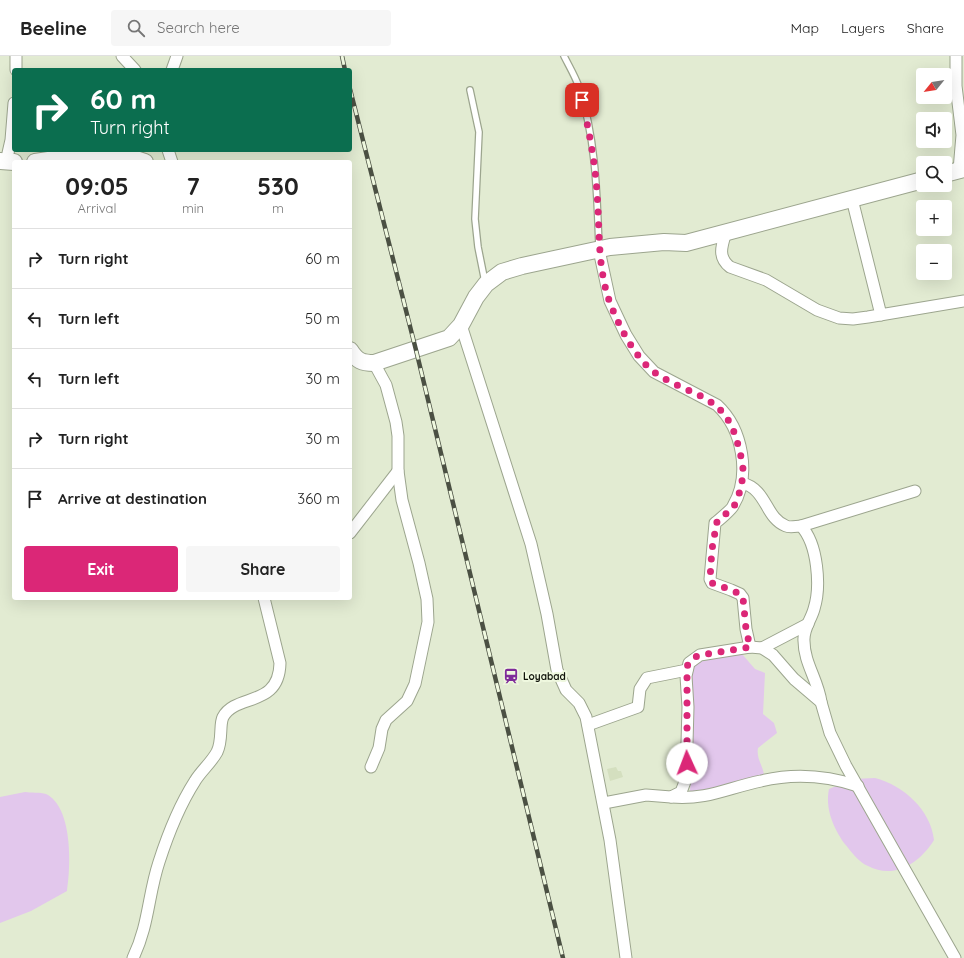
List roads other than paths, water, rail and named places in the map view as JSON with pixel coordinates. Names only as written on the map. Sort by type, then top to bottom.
[{"type":"street","points":[[16,56],[16,68]]},
{"type":"street","points":[[122,56],[133,68]]},
{"type":"street","points":[[173,68],[177,56]]},
{"type":"street","points":[[956,56],[956,86],[962,136],[956,171]]},
{"type":"street","points":[[7,162],[12,122]]},
{"type":"street","points":[[49,160],[104,152],[121,154],[140,160]]},
{"type":"street","points":[[352,354],[355,359],[363,363],[374,363],[449,338],[461,325],[476,297],[486,284],[502,272],[522,266],[604,249],[664,242],[686,243],[916,182]]},
{"type":"street","points":[[852,199],[881,315]]},
{"type":"street","points":[[726,232],[721,247],[721,255],[724,262],[730,267],[774,284],[811,307],[830,315],[853,319],[964,301]]},
{"type":"street","points":[[604,249],[610,301],[626,335],[639,356],[654,372],[710,400],[724,412],[734,429],[742,457],[742,483],[734,506],[715,523],[715,541],[712,548],[710,579],[712,583],[740,594],[743,598],[746,629],[750,647]]},
{"type":"street","points":[[461,325],[531,544],[547,614],[557,670],[566,690],[579,703],[588,725],[604,803],[626,958]]},
{"type":"street","points":[[371,766],[379,748],[382,729],[386,720],[406,701],[416,684],[428,622],[427,599],[402,500],[398,471],[398,436],[396,422],[386,385],[374,363]]},
{"type":"street","points":[[352,530],[398,471]]},
{"type":"street","points":[[742,483],[758,491],[771,513],[786,526],[801,526],[915,491]]},
{"type":"street","points":[[801,526],[808,537],[818,578],[817,599],[804,634],[805,655],[807,664],[816,681],[830,733],[858,786],[955,958]]},
{"type":"street","points":[[133,958],[142,940],[154,881],[168,837],[183,802],[195,780],[216,752],[222,739],[222,719],[227,711],[270,690],[280,673],[280,663],[264,600]]},
{"type":"street","points":[[762,648],[808,624]]},
{"type":"street","points":[[671,797],[681,792],[686,779],[687,670],[689,663],[700,655],[750,647],[762,648],[773,655],[794,679],[821,702]]},
{"type":"street","points":[[588,725],[638,707],[640,689],[647,678],[687,670]]},
{"type":"street","points":[[604,803],[646,795],[687,798],[708,796],[760,781],[790,776],[816,776],[858,786]]},
{"type":"lane","points":[[564,56],[578,86],[589,129],[604,249]]},
{"type":"lane","points":[[470,90],[479,132],[480,148],[476,219],[478,247],[486,284]]},
{"type":"railway","points":[[342,56],[345,68]]},
{"type":"railway","points":[[352,97],[416,350],[563,958]]},
{"type":"place","name":"Loyabad","points":[[511,676]]}]
